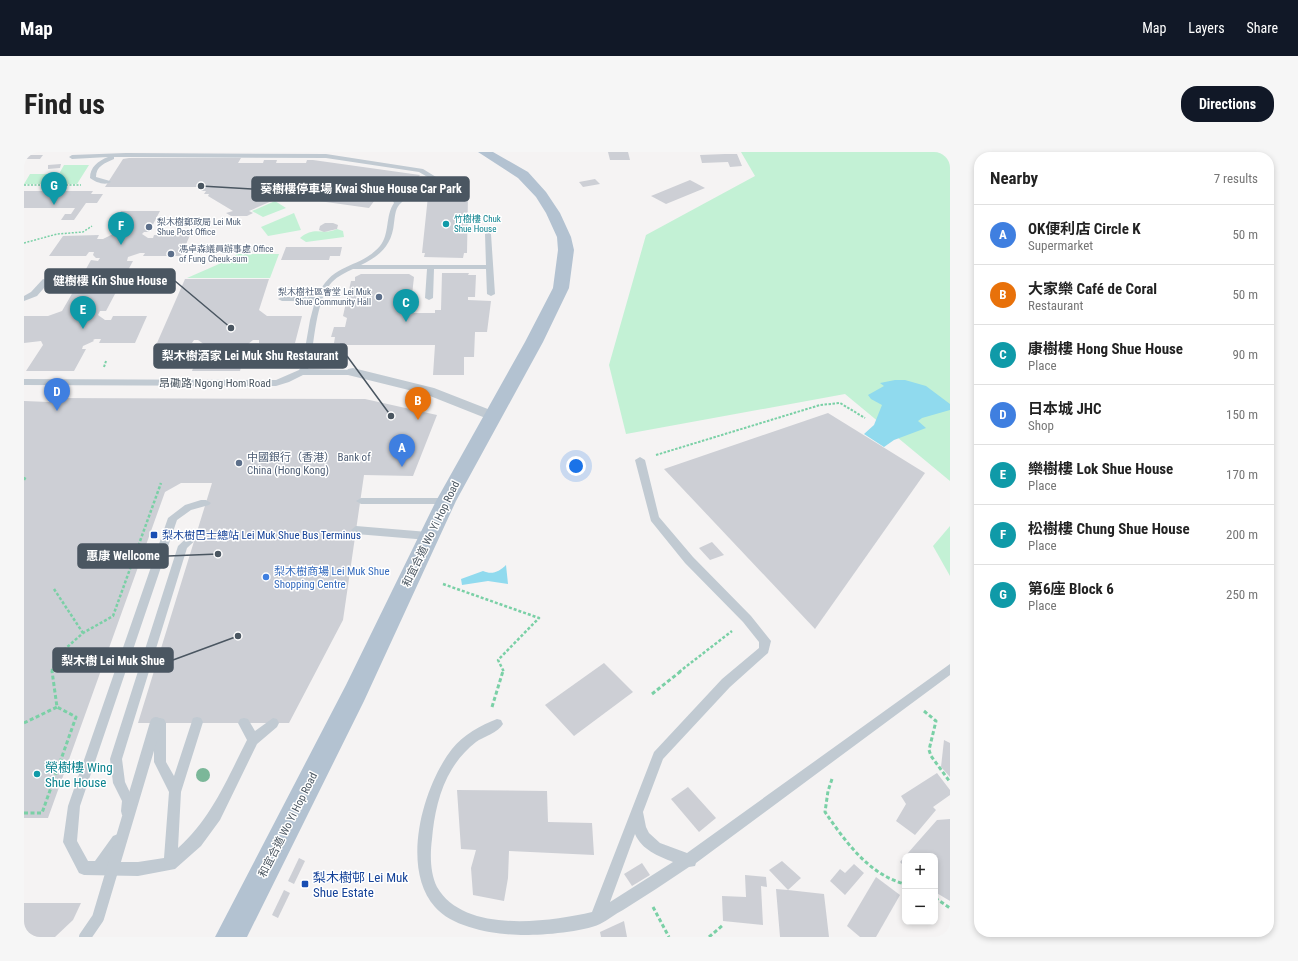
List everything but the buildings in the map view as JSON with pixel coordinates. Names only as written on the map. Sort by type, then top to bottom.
[{"type":"main road","name":"和宜合道 Wo Yi Hop Road","points":[[230,937],[356,693],[428,536],[554,304],[564,274],[566,250],[564,238],[560,226],[541,195],[523,175],[484,152]]},
{"type":"street","name":"昂磡路 Ngong Hom Road","points":[[353,372],[429,391],[493,416]]},
{"type":"lane","points":[[108,182],[99,181],[93,178],[93,172],[101,162],[118,156]]},
{"type":"lane","points":[[72,157],[326,156],[421,170],[434,178],[433,182],[422,189],[396,202],[392,209],[388,240],[375,255],[355,267],[341,271],[325,286],[319,299],[306,366],[302,372]]},
{"type":"lane","points":[[383,189],[395,198],[396,202]]},
{"type":"lane","points":[[488,234],[491,294]]},
{"type":"lane","points":[[355,267],[490,267]]},
{"type":"lane","points":[[429,298],[431,267]]},
{"type":"lane","points":[[24,299],[34,294],[46,280]]},
{"type":"lane","points":[[282,299],[319,299]]},
{"type":"lane","name":"昂磡路 Ngong Hom Road","points":[[24,382],[276,383],[302,372],[353,372]]},
{"type":"lane","points":[[597,918],[658,756],[726,683],[764,650],[765,642],[747,619],[689,560],[654,518],[640,460]]},
{"type":"lane","points":[[361,501],[446,501]]},
{"type":"lane","points":[[206,503],[198,503],[183,509],[173,518],[74,806],[70,842],[84,868],[138,869],[170,864],[196,841],[215,816],[253,740],[273,723]]},
{"type":"lane","points":[[356,530],[428,536]]},
{"type":"lane","points":[[98,868],[114,848],[124,831],[128,802],[119,783],[116,759],[183,546],[197,534]]},
{"type":"lane","points":[[497,724],[484,730],[467,742],[456,753],[442,778],[428,816],[426,834],[426,868],[429,886],[439,903],[456,916],[484,926],[544,929],[597,918],[690,861],[950,669]]},
{"type":"lane","points":[[170,864],[175,792],[197,722]]},
{"type":"lane","points":[[85,937],[98,918],[158,723],[160,762],[175,792]]},
{"type":"lane","points":[[244,723],[253,740]]},
{"type":"lane","points":[[637,813],[642,833],[653,846],[671,856],[690,861]]},
{"type":"path","points":[[24,185],[82,185]]},
{"type":"path","points":[[24,243],[57,234],[83,232],[92,226]]},
{"type":"path","points":[[640,460],[820,405],[840,403],[865,418]]},
{"type":"path","points":[[24,480],[26,476]]},
{"type":"path","points":[[57,707],[52,670],[65,649],[83,633],[113,616],[161,483]]},
{"type":"path","points":[[443,584],[539,618],[498,660],[504,672],[484,730]]},
{"type":"path","points":[[54,589],[83,633]]},
{"type":"path","points":[[652,694],[747,619]]},
{"type":"path","points":[[24,723],[57,707]]},
{"type":"path","points":[[24,813],[42,813],[76,717],[57,707]]},
{"type":"path","points":[[932,717],[936,724],[928,750],[950,782]]},
{"type":"path","points":[[810,773],[816,779],[832,772],[834,775],[828,790],[824,812],[853,849],[895,883],[902,884]]},
{"type":"path","points":[[938,900],[950,908]]},
{"type":"path","points":[[650,903],[669,937]]},
{"type":"path","points":[[709,937],[723,925]]},
{"type":"green space","points":[[741,152],[950,152],[950,481],[845,394],[626,434],[609,365],[646,235],[755,176]]},
{"type":"green space","points":[[64,165],[89,165],[77,184],[24,184],[30,174],[59,174]]},
{"type":"green space","points":[[275,201],[286,208],[263,217],[252,211]]},
{"type":"green space","points":[[294,213],[301,230],[268,236],[261,227]]},
{"type":"green space","points":[[337,229],[343,231],[344,237],[306,242],[300,238],[310,232],[327,232]]},
{"type":"green space","points":[[236,254],[279,254],[270,278],[187,278],[235,257]]},
{"type":"green space","points":[[950,526],[950,576],[933,546]]},
{"type":"water","points":[[905,380],[926,386],[950,404],[950,410],[922,418],[918,421],[926,428],[894,440],[884,447],[864,434],[874,425],[882,405],[871,399],[868,395],[884,386],[880,383]]},
{"type":"water","points":[[506,565],[508,584],[488,581],[462,585],[461,579],[483,571],[489,573],[495,572]]},
{"type":"place","name":"葵樹樓停車場 Kwai Shue House Car Park","points":[[201,186]]},
{"type":"place","name":"第6座 Block 6","points":[[54,205]]},
{"type":"place","name":"竹樹樓 Chuk Shue House","points":[[446,224]]},
{"type":"place","name":"梨木樹郵政局 Lei Muk Shue Post Office","points":[[149,227]]},
{"type":"place","name":"松樹樓 Chung Shue House","points":[[121,245]]},
{"type":"place","name":"馮卓森議員辦事處 Office of Fung Cheuk-sum","points":[[171,254]]},
{"type":"place","name":"梨木樹社區會堂 Lei Muk Shue Community Hall","points":[[379,297]]},
{"type":"place","name":"康樹樓 Hong Shue House","points":[[406,322]]},
{"type":"place","name":"健樹樓 Kin Shue House","points":[[231,328]]},
{"type":"place","name":"樂樹樓 Lok Shue House","points":[[83,329]]},
{"type":"place","name":"日本城 JHC","points":[[57,411]]},
{"type":"place","name":"梨木樹酒家 Lei Muk Shu Restaurant","points":[[391,416]]},
{"type":"place","name":"大家樂 Café de Coral","points":[[418,420]]},
{"type":"place","name":"中國銀行（香港） Bank of China (Hong Kong)","points":[[239,463]]},
{"type":"place","name":"OK便利店 Circle K","points":[[402,467]]},
{"type":"place","name":"梨木樹巴士總站 Lei Muk Shue Bus Terminus","points":[[154,535]]},
{"type":"place","name":"惠康 Wellcome","points":[[218,554]]},
{"type":"place","name":"梨木樹商場 Lei Muk Shue Shopping Centre","points":[[266,577]]},
{"type":"place","name":"梨木樹 Lei Muk Shue","points":[[238,636]]},
{"type":"place","name":"榮樹樓 Wing Shue House","points":[[37,774]]},
{"type":"place","name":"梨木樹邨 Lei Muk Shue Estate","points":[[305,884]]}]
